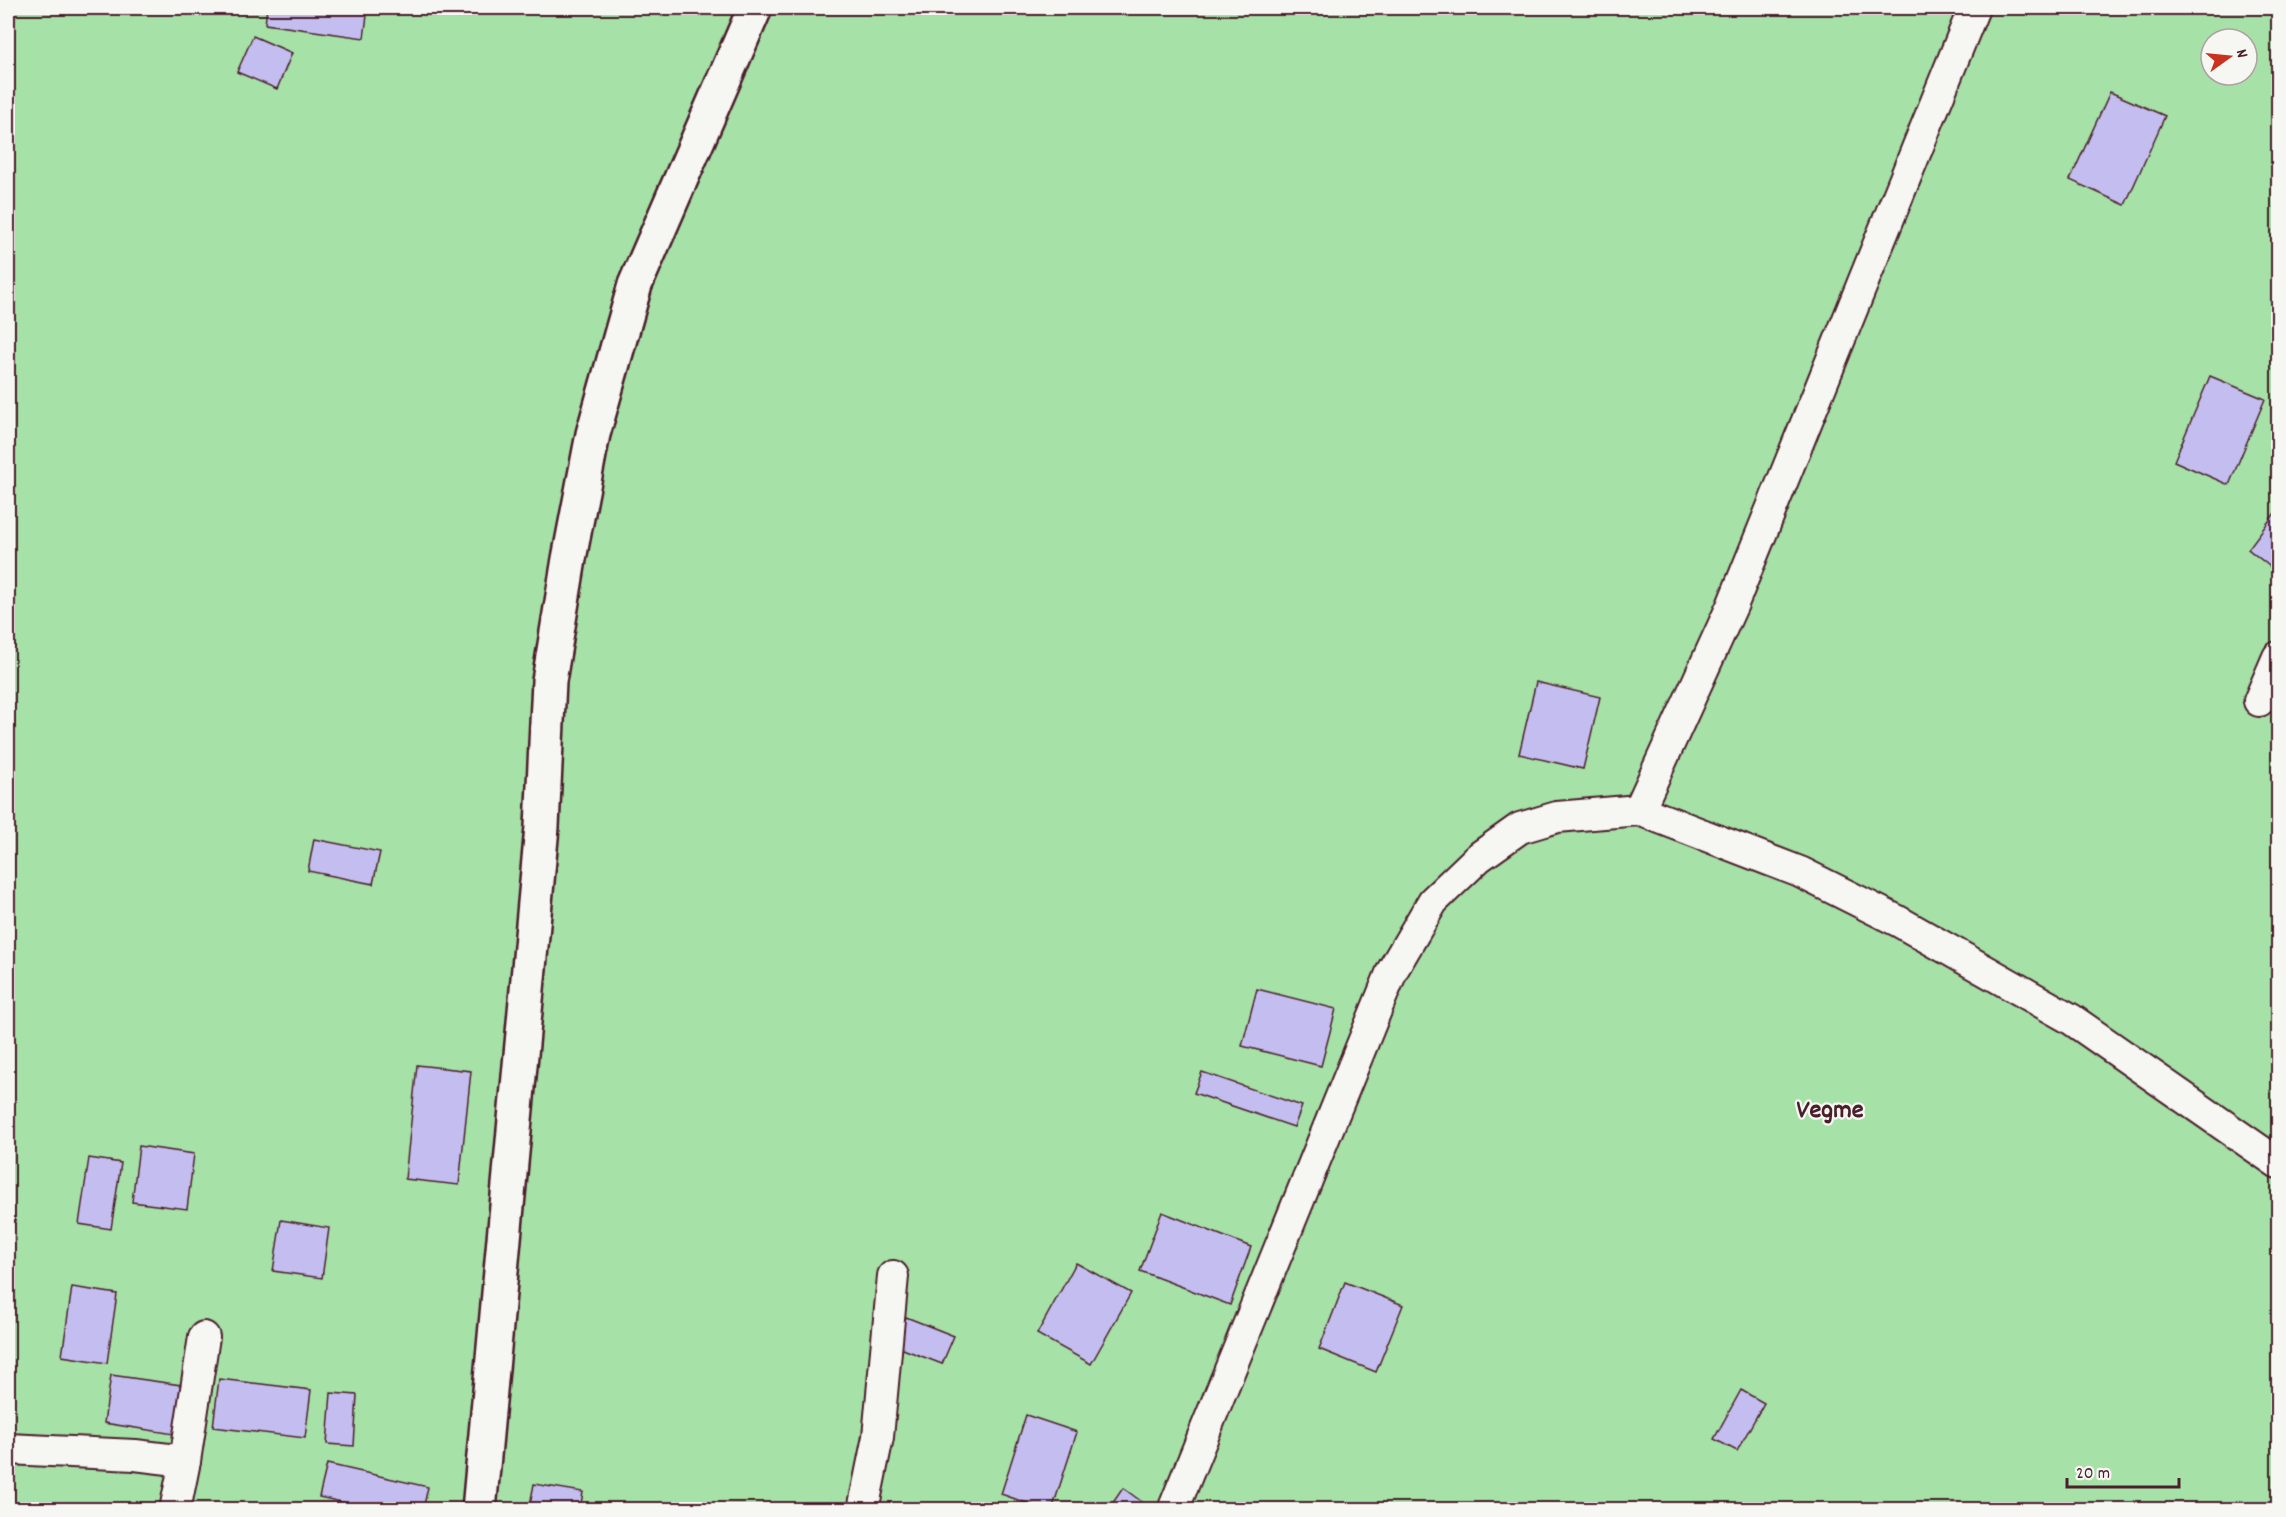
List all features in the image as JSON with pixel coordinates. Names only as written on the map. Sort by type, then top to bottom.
[{"type":"street","points":[[479,1509],[542,827],[549,681],[568,559],[593,434],[635,285],[755,8]]},
{"type":"street","points":[[1639,810],[1732,606],[1974,8]]},
{"type":"street","points":[[2259,701],[2278,657]]},
{"type":"street","points":[[1173,1509],[1392,971],[1433,901],[1479,857],[1520,828],[1557,817],[1639,810],[1800,872],[1898,921],[2070,1019],[2278,1163]]},
{"type":"street","points":[[863,1509],[878,1437],[893,1276]]},
{"type":"street","points":[[175,1509],[185,1461],[204,1338]]},
{"type":"street","points":[[8,1449],[135,1455],[185,1461]]},
{"type":"green space","points":[[8,8],[2278,8],[2278,1509],[8,1509]]},
{"type":"building","points":[[267,8],[368,8],[364,38],[265,24]]},
{"type":"building","points":[[253,36],[292,53],[277,89],[237,72]]},
{"type":"building","points":[[2110,92],[2165,116],[2125,205],[2070,180]]},
{"type":"building","points":[[2210,376],[2265,399],[2229,485],[2174,461]]},
{"type":"building","points":[[2278,509],[2278,573],[2248,549]]},
{"type":"building","points":[[1536,682],[1600,697],[1583,769],[1519,754]]},
{"type":"building","points":[[314,839],[380,852],[373,884],[308,871]]},
{"type":"building","points":[[1257,989],[1336,1009],[1321,1066],[1242,1046]]},
{"type":"building","points":[[417,1065],[471,1071],[459,1185],[405,1179]]},
{"type":"building","points":[[1202,1072],[1302,1106],[1294,1127],[1194,1093]]},
{"type":"building","points":[[139,1146],[194,1154],[187,1209],[132,1202]]},
{"type":"building","points":[[89,1158],[121,1163],[111,1229],[79,1224]]},
{"type":"building","points":[[1162,1212],[1251,1247],[1230,1305],[1140,1271]]},
{"type":"building","points":[[281,1220],[329,1228],[322,1278],[273,1271]]},
{"type":"building","points":[[1076,1263],[1131,1293],[1091,1364],[1037,1334]]},
{"type":"building","points":[[1345,1282],[1403,1305],[1376,1372],[1319,1349]]},
{"type":"building","points":[[72,1287],[117,1294],[107,1363],[62,1356]]},
{"type":"building","points":[[906,1317],[954,1336],[942,1364],[895,1346]]},
{"type":"building","points":[[111,1375],[181,1385],[174,1434],[104,1423]]},
{"type":"building","points":[[219,1379],[311,1390],[305,1438],[213,1427]]},
{"type":"building","points":[[1741,1390],[1764,1403],[1737,1451],[1714,1439]]},
{"type":"building","points":[[331,1393],[357,1395],[354,1446],[327,1444]]},
{"type":"building","points":[[1026,1415],[1077,1432],[1052,1510],[1001,1494]]},
{"type":"building","points":[[327,1464],[428,1487],[423,1510],[377,1510],[319,1497]]},
{"type":"building","points":[[534,1484],[583,1492],[580,1510],[529,1510]]},
{"type":"building","points":[[1123,1488],[1153,1510],[1108,1510]]},
{"type":"district","name":"Vegme","points":[[1830,1108]]}]
